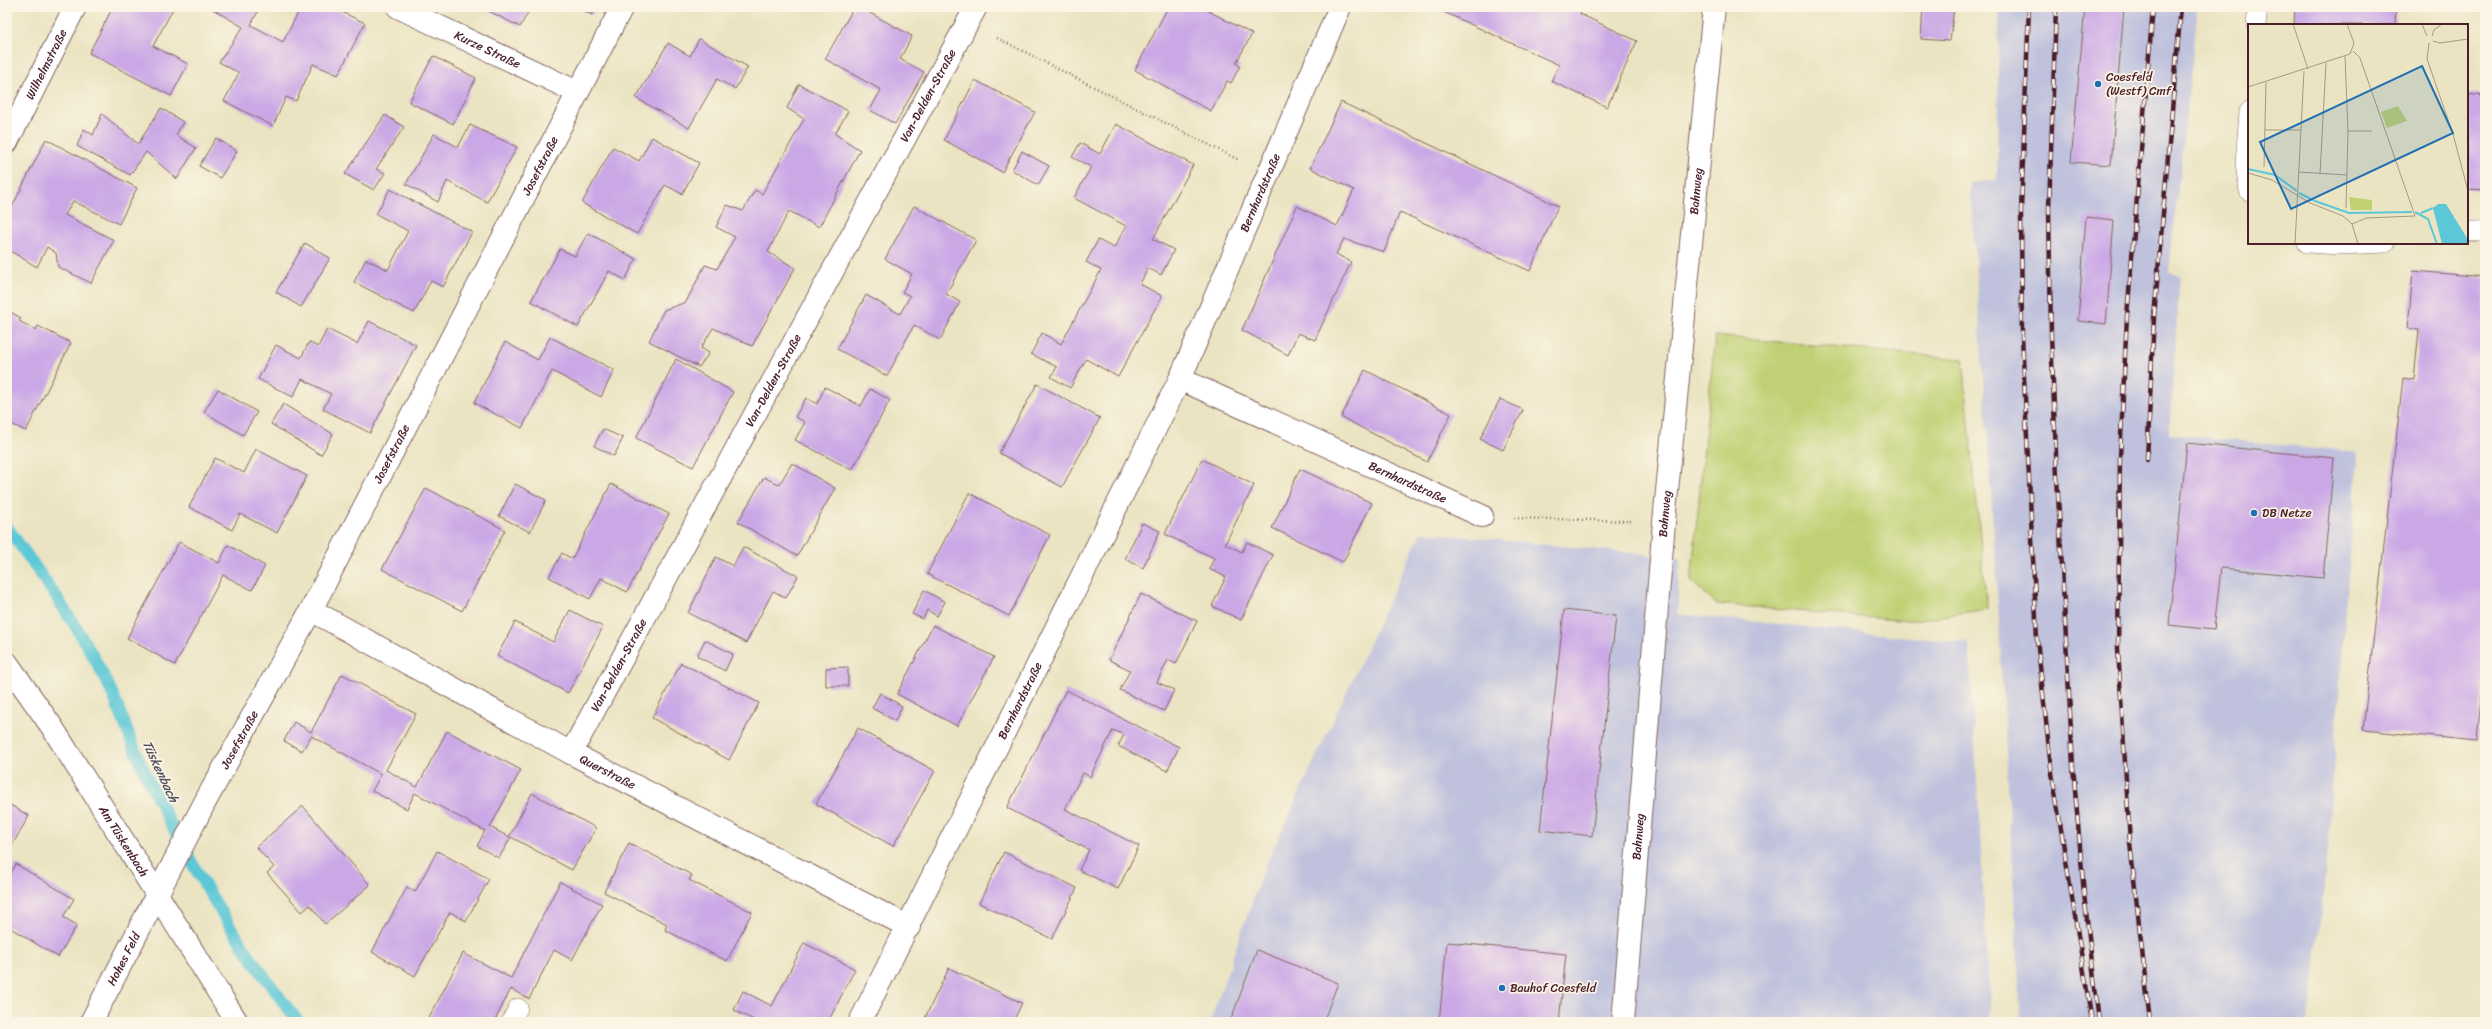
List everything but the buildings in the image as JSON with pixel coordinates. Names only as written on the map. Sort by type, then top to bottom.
[{"type":"street","name":"Wilhelmstraße","points":[[7,142],[75,7]]},
{"type":"street","name":"Kurze Straße","points":[[398,7],[576,92]]},
{"type":"street","name":"Josefstraße","points":[[161,890],[205,802],[311,610],[576,92],[622,7]]},
{"type":"street","name":"Bernhardstraße","points":[[860,1022],[909,927],[1180,379],[1340,7]]},
{"type":"street","name":"Bahnweg","points":[[1623,1022],[1664,522],[1714,7]]},
{"type":"street","name":"Van-Delden-Straße","points":[[571,754],[972,15]]},
{"type":"street","name":"Bernhardstraße","points":[[1180,379],[1482,516]]},
{"type":"street","name":"Querstraße","points":[[311,610],[571,754],[909,927]]},
{"type":"street","name":"Am Tüskenbach","points":[[7,663],[52,727],[161,890],[237,1022]]},
{"type":"street","name":"Hohes Feld","points":[[91,1022],[161,890]]},
{"type":"lane","points":[[2256,24],[2258,7]]},
{"type":"lane","points":[[2248,125],[2245,163],[2248,185]]},
{"type":"lane","points":[[2468,231],[2485,231]]},
{"type":"lane","points":[[2324,244],[2362,244]]},
{"type":"path","points":[[972,15],[1268,175]]},
{"type":"path","points":[[1482,516],[1664,522]]},
{"type":"shaded area","points":[[1999,7],[2198,7],[2169,271],[2180,277],[2169,434],[2358,452],[2324,887],[2308,1022],[2021,1022],[1995,553],[1970,183],[1997,180]]},
{"type":"shaded area","points":[[1421,532],[1680,558],[1677,614],[1969,643],[1991,1022],[1210,1022],[1262,873]]},
{"type":"green space","points":[[1715,336],[1963,359],[1987,609],[1908,621],[1716,604],[1691,581]]},
{"type":"waterway","name":"Tüskenbach","points":[[7,527],[60,603],[85,642],[107,682],[148,779],[198,874],[256,965],[299,1022]]},
{"type":"railway","points":[[2029,7],[2021,210],[2022,336],[2037,639],[2051,767],[2092,1022]]},
{"type":"railway","points":[[2056,7],[2049,209],[2051,335],[2057,477],[2073,766],[2084,894],[2099,1022]]},
{"type":"railway","points":[[2150,1022],[2130,843],[2118,649],[2120,457],[2127,316],[2153,7]]},
{"type":"railway","points":[[2147,460],[2154,317],[2181,7]]},
{"type":"place","name":"Coesfeld (Westf) Cmf","points":[[2098,84]]},
{"type":"place","name":"DB Netze","points":[[2254,513]]},
{"type":"place","name":"Bauhof Coesfeld","points":[[1502,988]]}]
